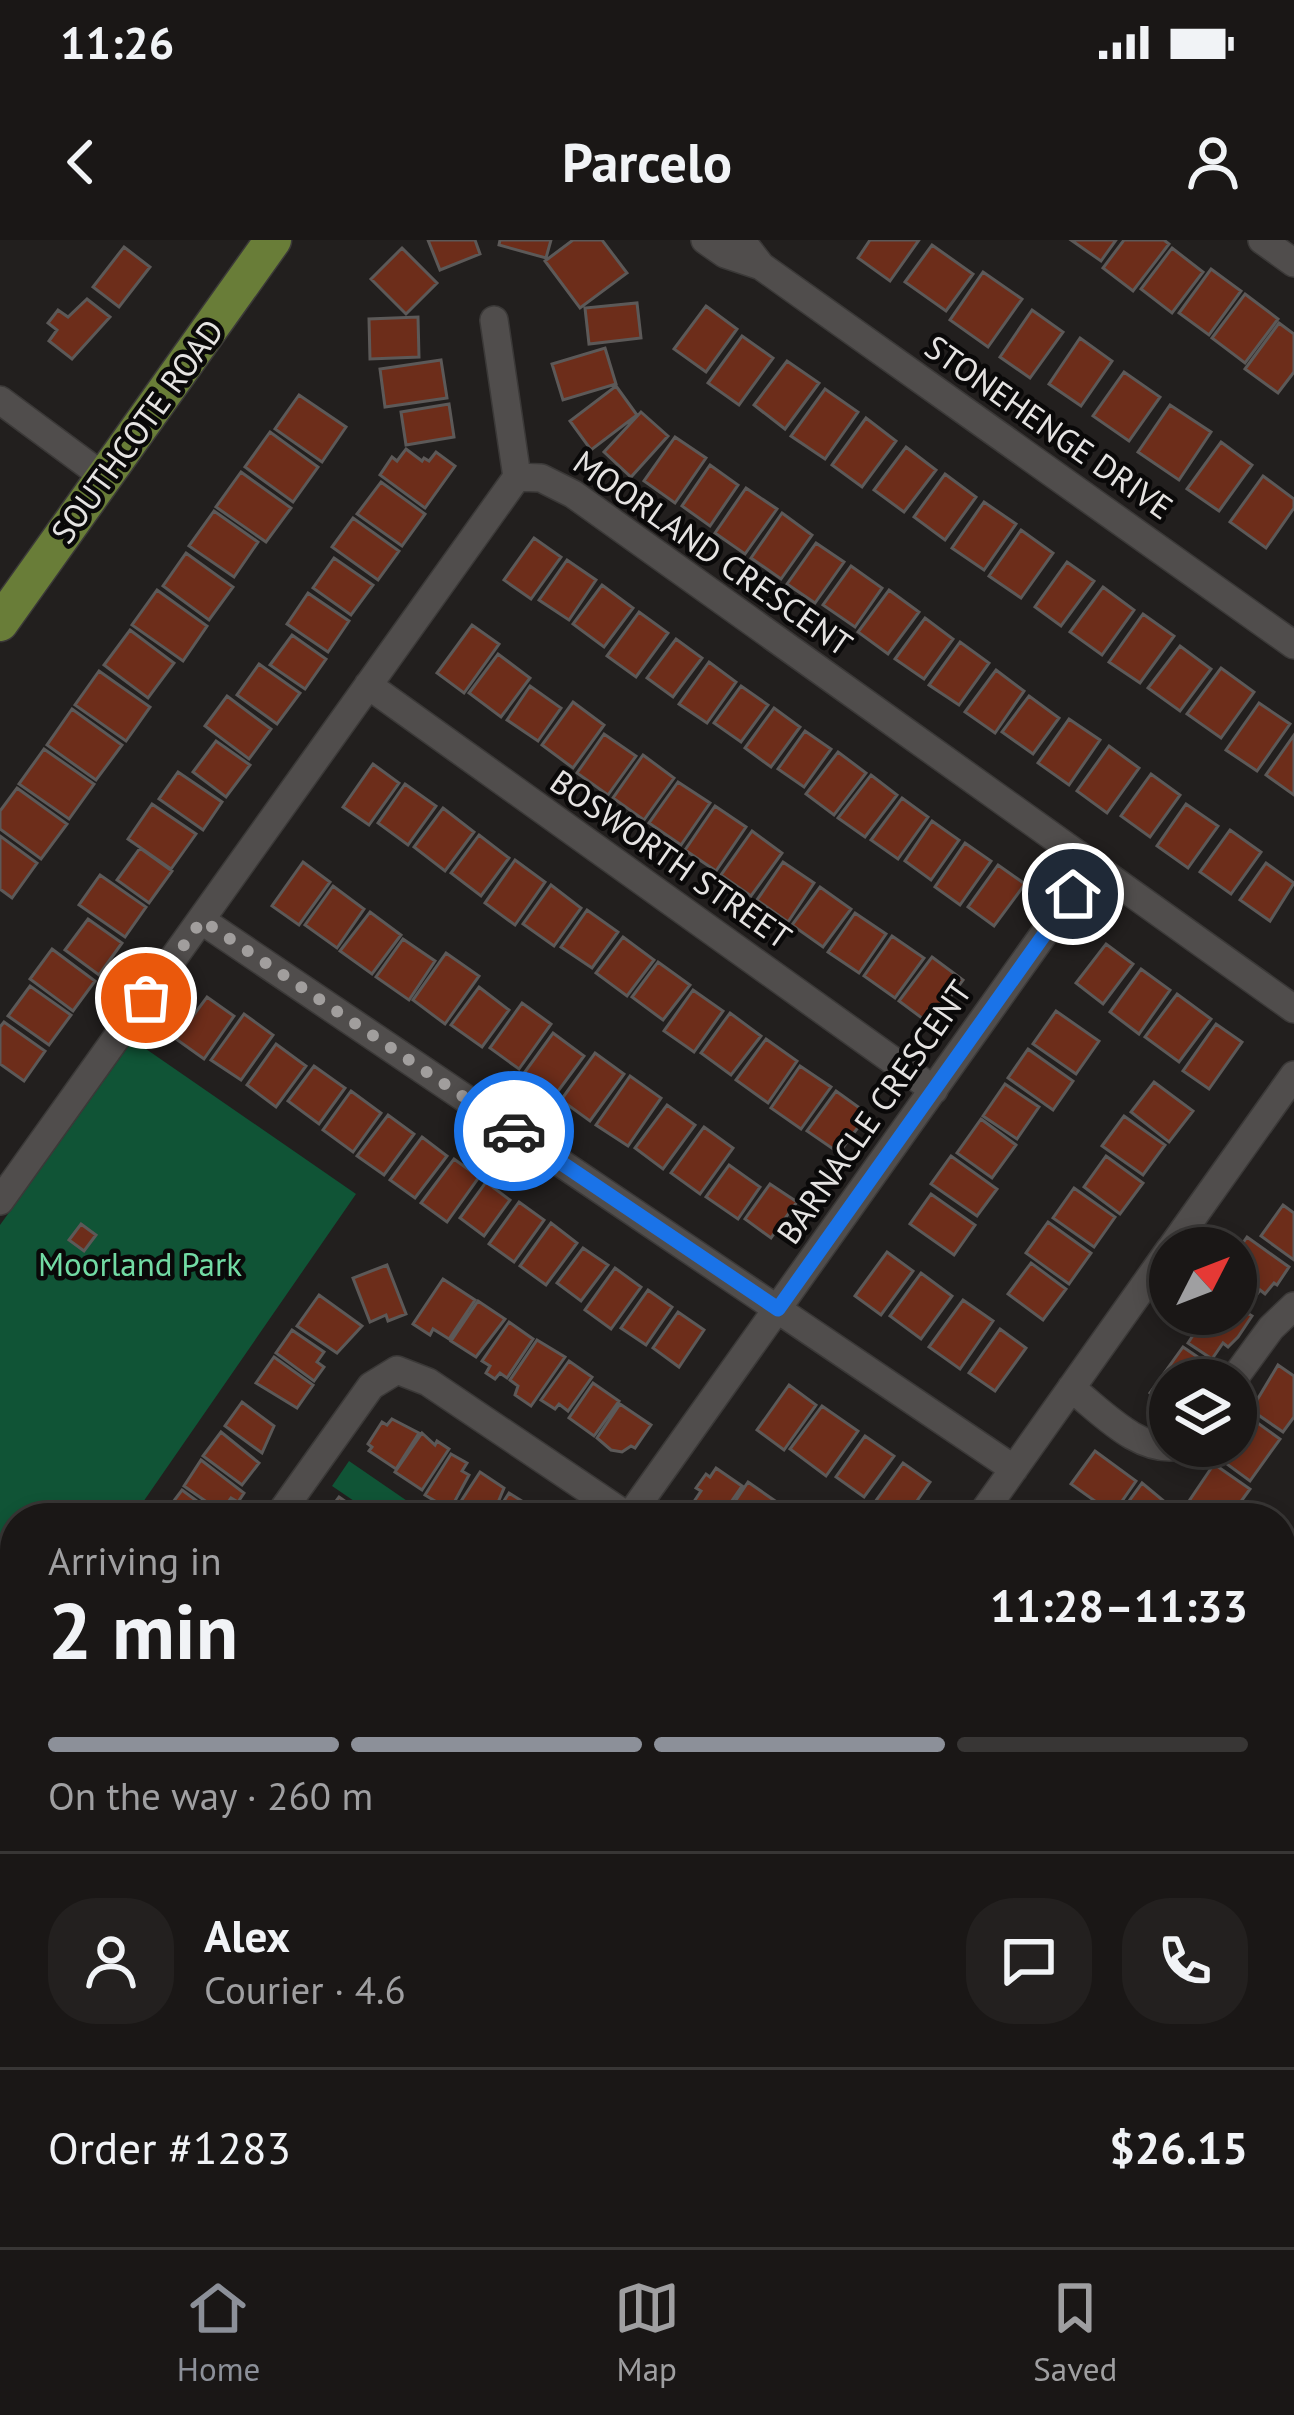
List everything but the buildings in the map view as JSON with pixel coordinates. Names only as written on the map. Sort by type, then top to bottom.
[{"type":"main road","name":"SOUTHCOTE ROAD","points":[[0,623],[273,240]]},
{"type":"street","name":"STONEHENGE DRIVE","points":[[705,240],[725,254],[761,266]]},
{"type":"street","name":"STONEHENGE DRIVE","points":[[741,240],[761,266],[1294,646]]},
{"type":"street","points":[[1262,240],[1294,263]]},
{"type":"street","points":[[494,320],[517,477]]},
{"type":"street","points":[[0,400],[104,477]]},
{"type":"street","name":"MOORLAND CRESCENT","points":[[3,1190],[517,477],[541,478],[573,494],[1294,1009]]},
{"type":"street","name":"BOSWORTH STREET","points":[[368,685],[934,1090]]},
{"type":"street","name":"BARNACLE CRESCENT","points":[[640,1503],[1093,865]]},
{"type":"street","points":[[202,920],[1014,1469]]},
{"type":"street","points":[[1187,1227],[1294,1075]]},
{"type":"street","points":[[990,1503],[1149,1280]]},
{"type":"street","points":[[1248,1359],[1294,1306]]},
{"type":"street","points":[[288,1503],[371,1386],[397,1370],[428,1382],[607,1503]]},
{"type":"street","points":[[1071,1388],[1149,1445]]},
{"type":"green space","name":"Moorland Park","points":[[133,1040],[356,1194],[142,1503],[0,1503],[0,1225]]},
{"type":"green space","points":[[349,1461],[410,1503],[357,1503],[332,1486]]},
{"type":"way so far","points":[[146,998],[202,920],[514,1131]]},
{"type":"route","points":[[514,1131],[778,1309],[1073,894]]}]
